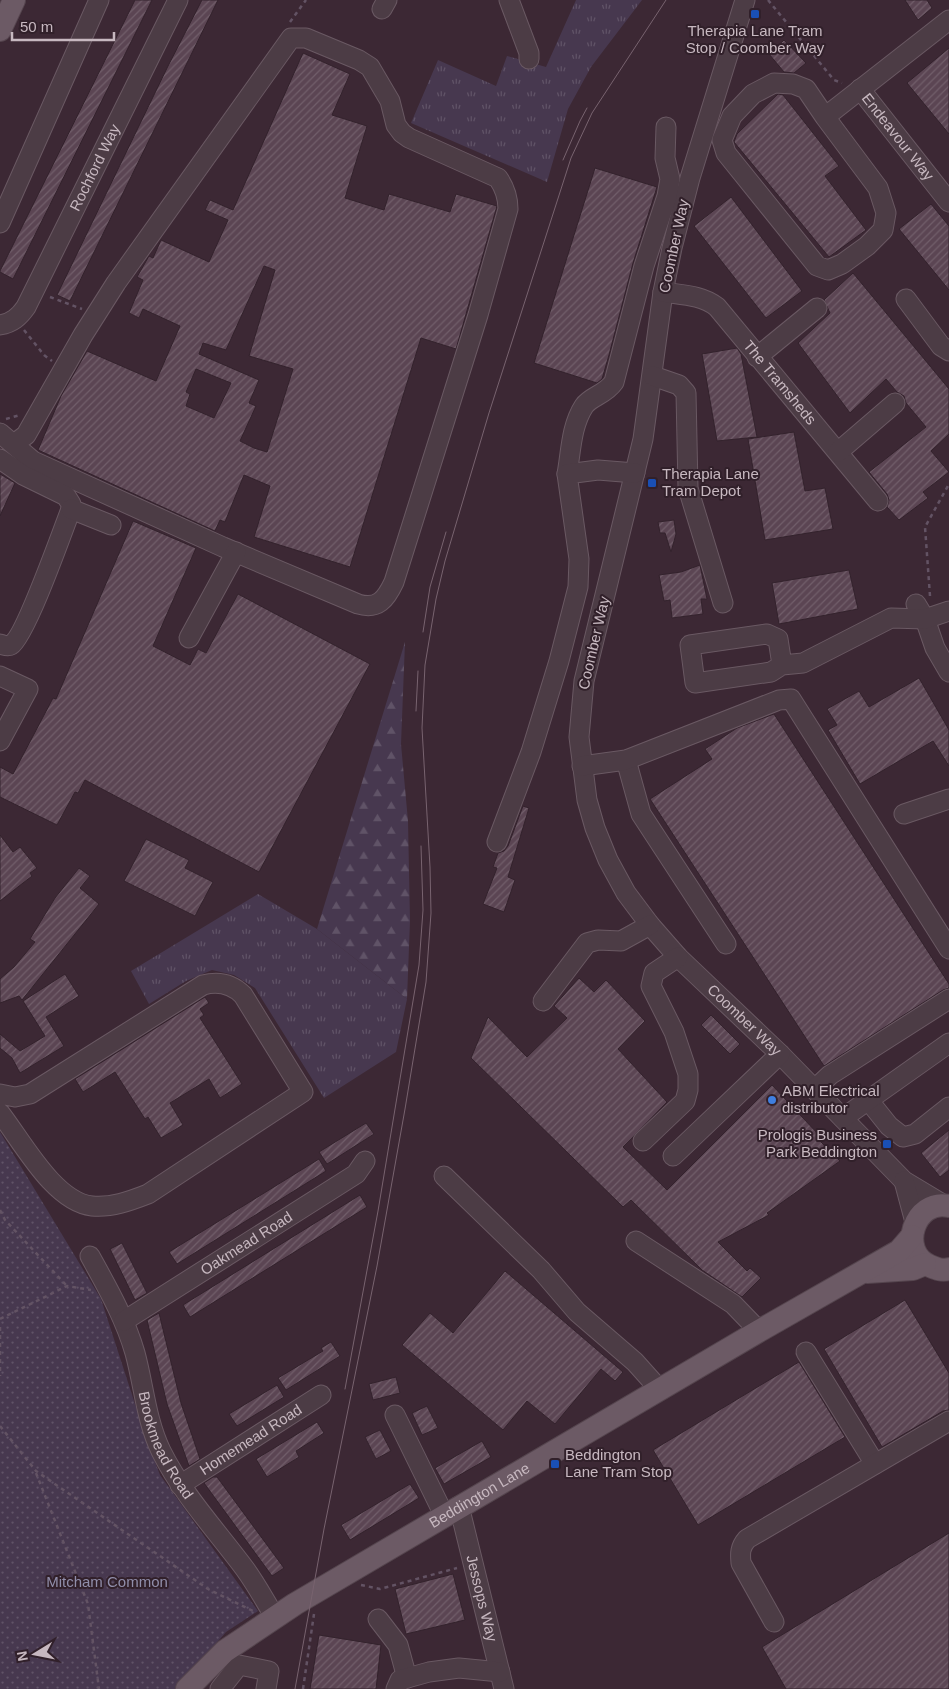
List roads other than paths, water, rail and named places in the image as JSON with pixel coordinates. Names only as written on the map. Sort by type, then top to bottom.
[{"type":"main road","points":[[0,30],[14,0]]},
{"type":"main road","name":"Beddington Lane","points":[[187,1689],[225,1651],[266,1615],[318,1590],[852,1276],[899,1251],[914,1229],[919,1216],[930,1208],[947,1205]]},
{"type":"main road","points":[[914,1229],[915,1253],[925,1264]]},
{"type":"main road","name":"Beddington Lane","points":[[862,1272],[913,1269],[925,1264],[938,1270],[949,1269]]},
{"type":"street","points":[[0,223],[100,0]]},
{"type":"street","name":"Rochford Way","points":[[8,322],[26,307],[178,0]]},
{"type":"street","name":"Coomber Way","points":[[745,0],[688,186],[672,248],[663,292],[645,431],[584,681],[579,737],[582,766],[595,828],[608,860],[626,894],[650,925],[678,957],[780,1054],[904,1181],[947,1205]]},
{"type":"street","points":[[511,5],[529,53],[528,59]]},
{"type":"street","name":"Endeavour Way","points":[[949,20],[860,89],[949,202]]},
{"type":"street","points":[[291,38],[306,38],[359,60],[370,67],[390,101],[396,125],[402,133],[409,138],[498,178],[506,192],[508,209],[478,315],[394,582],[387,596],[377,604],[367,607],[236,552],[32,461],[7,438],[26,435],[83,335],[116,283],[291,38]]},
{"type":"street","points":[[774,83],[793,84],[806,89],[825,117],[878,188],[886,212],[883,230],[867,246],[842,264],[828,270],[817,266],[726,153],[722,140],[732,116],[747,99],[774,83]]},
{"type":"street","points":[[825,117],[860,89]]},
{"type":"street","points":[[497,842],[534,743],[559,661],[578,587],[579,559],[567,474],[576,425],[584,406],[609,389],[614,382],[644,266],[667,196],[670,179],[665,158],[666,127]]},
{"type":"street","name":"The Tramsheds","points":[[663,292],[692,296],[709,301],[717,307],[878,501]]},
{"type":"street","points":[[906,299],[941,346],[949,351]]},
{"type":"street","points":[[757,357],[816,308]]},
{"type":"street","points":[[653,376],[679,385],[686,393],[688,488],[723,603]]},
{"type":"street","points":[[838,452],[895,403]]},
{"type":"street","points":[[0,459],[24,475],[66,496],[72,509],[33,606],[16,639],[11,645],[0,644]]},
{"type":"street","points":[[567,474],[598,470],[635,473]]},
{"type":"street","points":[[72,509],[112,525]]},
{"type":"street","points":[[189,638],[236,552]]},
{"type":"street","points":[[782,665],[778,639],[767,634],[690,645],[695,683],[771,672],[782,665],[803,663],[892,618],[932,612],[935,648],[949,672]]},
{"type":"street","points":[[0,676],[28,689],[0,741]]},
{"type":"street","points":[[582,766],[626,760],[779,700],[791,699],[949,949]]},
{"type":"street","points":[[626,760],[641,814],[726,944]]},
{"type":"street","points":[[904,814],[949,799]]},
{"type":"street","points":[[543,1001],[587,943],[598,940],[621,941],[650,925]]},
{"type":"street","points":[[643,1141],[685,1101],[688,1090],[688,1074],[674,1032],[652,986],[654,973],[678,957]]},
{"type":"street","points":[[0,1094],[15,1097],[30,1094],[197,989],[211,983],[232,987],[243,996],[304,1092],[148,1194],[104,1206],[90,1206],[62,1192],[52,1182],[0,1113]]},
{"type":"street","points":[[815,1089],[830,1074],[949,999]]},
{"type":"street","points":[[843,1118],[949,1043]]},
{"type":"street","points":[[673,1156],[780,1054]]},
{"type":"street","points":[[869,1100],[889,1126],[903,1137],[915,1134],[949,1108]]},
{"type":"street","name":"Oakmead Road","points":[[124,1321],[356,1174],[365,1161]]},
{"type":"street","points":[[444,1176],[541,1270],[577,1312],[635,1362],[660,1390]]},
{"type":"street","name":"Coomber Way","points":[[904,1181],[914,1229]]},
{"type":"street","points":[[636,1241],[734,1304],[758,1331]]},
{"type":"street","name":"Brookmead Road","points":[[90,1256],[124,1321],[135,1352],[147,1413],[164,1457],[180,1485],[245,1570],[266,1615]]},
{"type":"street","points":[[806,1352],[875,1464]]},
{"type":"street","name":"Homemead Road","points":[[180,1485],[320,1395]]},
{"type":"street","name":"Jessops Way","points":[[395,1415],[452,1511],[473,1564],[502,1680]]},
{"type":"street","points":[[774,1622],[741,1563],[740,1553],[742,1544],[746,1539],[949,1421]]},
{"type":"street","points":[[378,1619],[398,1646],[401,1683],[429,1672],[459,1668],[502,1680]]},
{"type":"street","points":[[220,1689],[239,1665],[269,1671],[266,1689]]},
{"type":"tram line","points":[[295,1689],[324,1529],[377,1266],[426,982],[431,913],[422,728],[425,665],[436,599],[445,561],[489,413],[571,158],[592,113],[666,0]]},
{"type":"tram line","points":[[563,160],[587,108]]},
{"type":"tram line","points":[[423,632],[430,587],[446,532]]},
{"type":"tram line","points":[[416,711],[418,671]]},
{"type":"tram line","points":[[345,1389],[378,1211],[419,965],[423,910],[421,846]]},
{"type":"place","name":"Therapia Lane Tram Stop / Coomber Way","points":[[755,14]]},
{"type":"place","name":"Therapia Lane Tram Depot","points":[[652,483]]},
{"type":"place","name":"ABM Electrical distributor","points":[[772,1100]]},
{"type":"place","name":"Prologis Business Park Beddington","points":[[887,1144]]},
{"type":"place","name":"Beddington Lane Tram Stop","points":[[555,1464]]},
{"type":"park label","name":"Mitcham Common","points":[[107,1582]]}]
